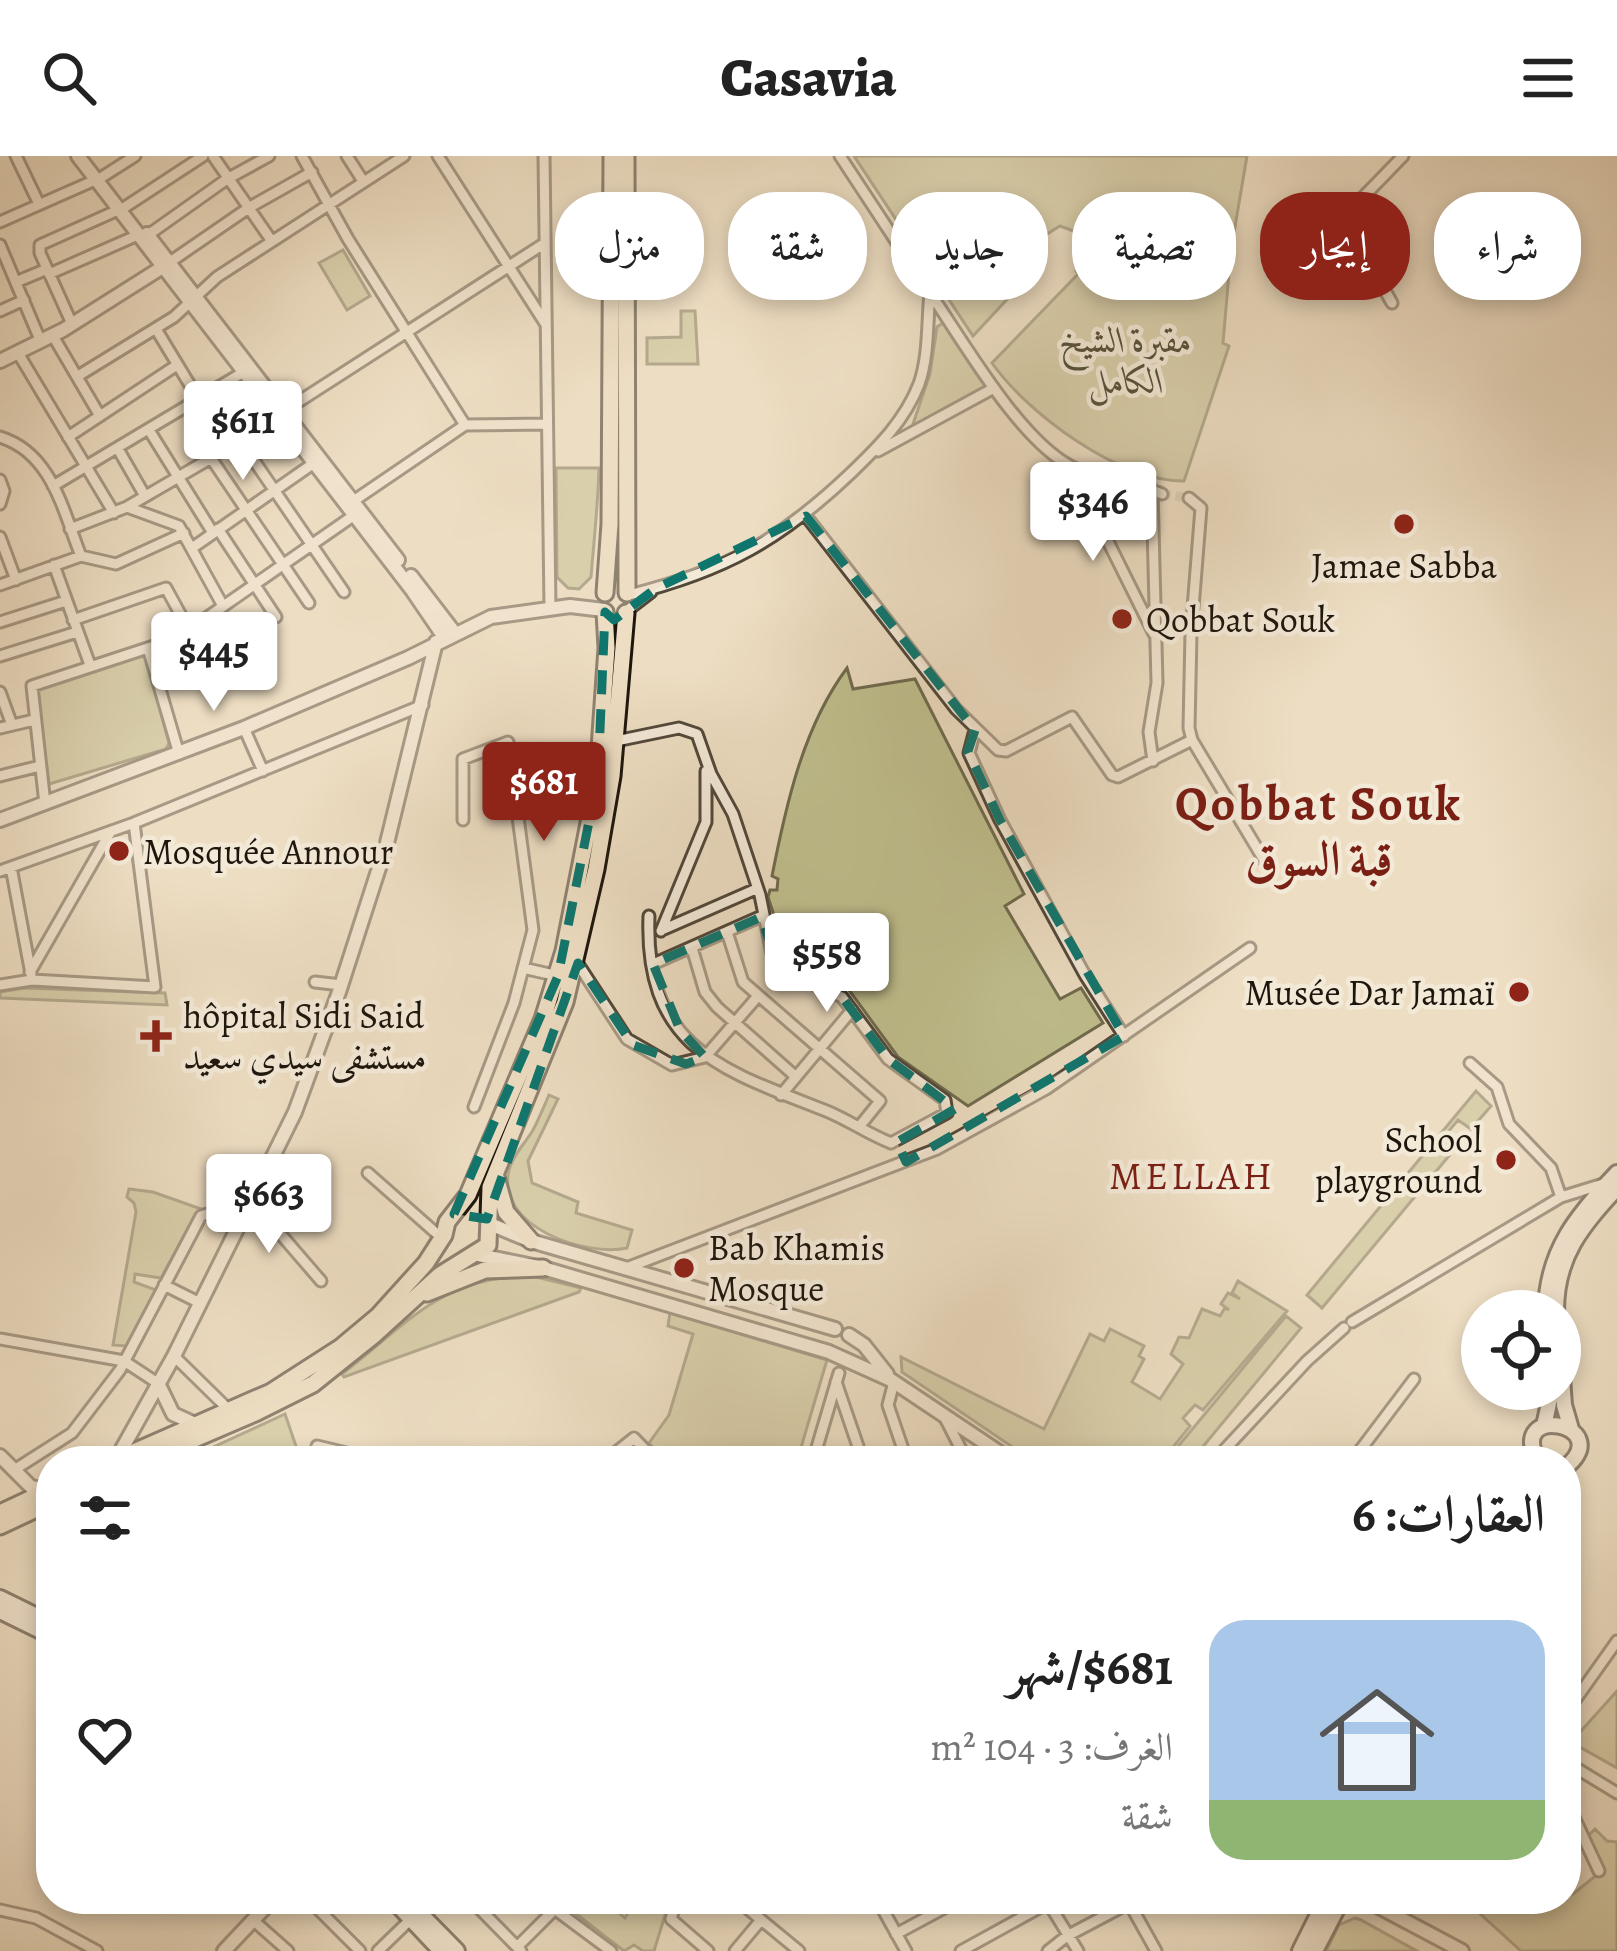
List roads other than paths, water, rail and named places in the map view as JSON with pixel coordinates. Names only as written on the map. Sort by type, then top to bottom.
[{"type":"main road","points":[[147,1446],[303,1373],[365,1328],[426,1263],[468,1195],[518,1083],[558,976],[598,777],[607,648],[613,156]]},
{"type":"main road","points":[[182,1446],[298,1393],[348,1357],[440,1275],[491,1240],[487,1201],[553,1037],[576,961],[607,816],[628,603],[626,156]]},
{"type":"main road","points":[[604,603],[613,588],[628,603]]},
{"type":"main road","points":[[604,603],[618,617],[628,603]]},
{"type":"main road","points":[[495,1174],[506,1212],[531,1241]]},
{"type":"main road","points":[[1547,1290],[1557,1247],[1569,1227],[1614,1181]]},
{"type":"main road","points":[[1558,1290],[1567,1251],[1614,1181]]},
{"type":"main road","points":[[454,1214],[470,1210],[488,1221]]},
{"type":"main road","points":[[444,1235],[452,1252],[474,1256]]},
{"type":"main road","points":[[413,1299],[472,1274],[543,1268]]},
{"type":"main road","points":[[1534,1446],[1547,1410]]},
{"type":"main road","points":[[1565,1410],[1578,1446]]},
{"type":"main road","points":[[1544,1426],[1558,1423],[1571,1429]]},
{"type":"main road","points":[[0,1513],[36,1499]]},
{"type":"main road","points":[[0,1526],[36,1503]]},
{"type":"main road","points":[[0,1598],[36,1616]]},
{"type":"main road","points":[[0,1611],[36,1629]]},
{"type":"main road","points":[[412,1914],[457,1951]]},
{"type":"main road","points":[[1300,1951],[1318,1914]]},
{"type":"main road","points":[[1315,1951],[1334,1914]]},
{"type":"main road","points":[[415,1916],[441,1951]]},
{"type":"street","points":[[16,156],[39,204]]},
{"type":"street","points":[[83,156],[445,637]]},
{"type":"street","points":[[0,222],[99,178],[135,156]]},
{"type":"street","points":[[73,324],[40,245],[122,208],[203,156]]},
{"type":"street","points":[[213,156],[272,240]]},
{"type":"street","points":[[16,282],[143,235],[269,156]]},
{"type":"street","points":[[302,156],[348,239],[465,424]]},
{"type":"street","points":[[347,156],[363,181]]},
{"type":"street","points":[[437,156],[545,323]]},
{"type":"street","points":[[544,156],[550,608]]},
{"type":"street","points":[[840,156],[891,233]]},
{"type":"street","points":[[1392,303],[1338,223],[1403,156]]},
{"type":"street","points":[[78,376],[156,329],[217,277],[396,158]]},
{"type":"street","points":[[0,362],[73,324],[250,207],[312,172]]},
{"type":"street","points":[[70,529],[127,507],[211,458],[545,243]]},
{"type":"street","points":[[0,245],[24,300],[100,416]]},
{"type":"street","points":[[0,311],[24,300]]},
{"type":"street","points":[[194,300],[242,373],[279,411],[351,508]]},
{"type":"street","points":[[628,603],[749,551],[806,516],[866,458],[900,421],[918,387],[929,300]]},
{"type":"street","points":[[935,300],[994,388],[1071,467],[1157,640]]},
{"type":"street","points":[[156,329],[177,365],[240,440],[344,592]]},
{"type":"street","points":[[18,353],[114,513]]},
{"type":"street","points":[[68,437],[177,365]]},
{"type":"street","points":[[53,486],[242,373]]},
{"type":"street","points":[[866,458],[994,388]]},
{"type":"street","points":[[45,804],[32,686],[189,630],[314,545],[351,508],[465,424],[547,424]]},
{"type":"street","points":[[149,430],[176,477],[275,617]]},
{"type":"street","points":[[0,437],[18,443],[35,457],[53,486],[80,556]]},
{"type":"street","points":[[118,449],[145,496]]},
{"type":"street","points":[[211,458],[309,603]]},
{"type":"street","points":[[192,548],[314,463]]},
{"type":"street","points":[[1071,467],[1157,492],[1157,683],[1149,732],[1154,761]]},
{"type":"street","points":[[0,480],[4,491],[0,504]]},
{"type":"street","points":[[1189,498],[1201,508],[1188,693],[1192,740],[1270,870]]},
{"type":"street","points":[[127,507],[174,524],[184,533],[223,606]]},
{"type":"street","points":[[806,516],[975,730],[996,749],[1004,751],[1072,717],[1115,776],[1126,776],[1192,740]]},
{"type":"street","points":[[0,585],[80,556],[116,564],[184,533]]},
{"type":"street","points":[[0,537],[16,580]]},
{"type":"street","points":[[54,565],[90,664]]},
{"type":"street","points":[[0,656],[166,587],[189,630]]},
{"type":"street","points":[[0,622],[66,601]]},
{"type":"street","points":[[0,820],[244,728],[491,616],[604,603]]},
{"type":"street","points":[[123,1446],[174,1357],[295,1112],[387,844],[445,637]]},
{"type":"street","points":[[148,648],[179,754]]},
{"type":"street","points":[[0,692],[6,726],[34,720]]},
{"type":"street","points":[[31,976],[6,869],[134,823],[423,705]]},
{"type":"street","points":[[244,728],[263,771]]},
{"type":"street","points":[[616,740],[686,728],[701,739],[706,762],[706,822],[661,931]]},
{"type":"street","points":[[975,730],[969,753],[1000,820],[1124,1036]]},
{"type":"street","points":[[463,820],[463,759],[508,742],[532,930],[474,1107]]},
{"type":"street","points":[[649,916],[648,936],[660,992],[680,1030],[725,1071],[887,1142],[897,1142],[944,1116],[948,1105],[888,1059],[853,1010],[829,989],[778,966],[733,814],[706,762]]},
{"type":"street","points":[[0,776],[40,766]]},
{"type":"street","points":[[0,985],[31,976],[155,986],[134,823]]},
{"type":"street","points":[[31,976],[110,831]]},
{"type":"street","points":[[648,936],[756,889]]},
{"type":"street","points":[[653,964],[764,915]]},
{"type":"street","points":[[727,932],[743,982],[880,1101],[859,1127]]},
{"type":"street","points":[[692,948],[705,992],[733,1024],[796,1076]]},
{"type":"street","points":[[621,1291],[612,1274],[906,1162],[1046,1089],[1250,948]]},
{"type":"street","points":[[576,961],[633,1045],[672,1065],[705,1057],[758,996]]},
{"type":"street","points":[[523,968],[558,976]]},
{"type":"street","points":[[315,982],[341,985]]},
{"type":"street","points":[[781,1095],[853,1010]]},
{"type":"street","points":[[1470,1063],[1497,1087],[1509,1124],[1551,1168],[1561,1197]]},
{"type":"street","points":[[489,1070],[518,1083]]},
{"type":"street","points":[[897,1142],[906,1162]]},
{"type":"street","points":[[368,1173],[444,1235]]},
{"type":"street","points":[[1228,1446],[1307,1361],[1348,1325],[1561,1197],[1614,1181]]},
{"type":"street","points":[[252,1201],[321,1281]]},
{"type":"street","points":[[51,1446],[72,1433],[124,1361],[201,1216],[207,1214],[238,1227]]},
{"type":"street","points":[[488,1221],[531,1241],[842,1332],[864,1345],[892,1381]]},
{"type":"street","points":[[474,1256],[543,1268],[830,1352],[892,1381],[990,1446]]},
{"type":"street","points":[[621,1291],[637,1281],[627,1269]]},
{"type":"street","points":[[164,1285],[198,1302]]},
{"type":"street","points":[[0,1340],[124,1361],[159,1384],[172,1414],[198,1424]]},
{"type":"street","points":[[849,1359],[863,1357],[864,1345]]},
{"type":"street","points":[[174,1357],[229,1410]]},
{"type":"street","points":[[818,1446],[838,1378],[858,1446]]},
{"type":"street","points":[[1363,1446],[1414,1379]]},
{"type":"street","points":[[892,1381],[887,1399],[902,1446]]},
{"type":"street","points":[[943,1414],[959,1446]]},
{"type":"street","points":[[14,1469],[36,1455]]},
{"type":"street","points":[[0,1456],[36,1489]]},
{"type":"street","points":[[1581,1692],[1617,1641]]},
{"type":"street","points":[[1581,1771],[1617,1793]]},
{"type":"street","points":[[1581,1832],[1599,1870]]},
{"type":"street","points":[[0,1921],[4,1911],[36,1918],[97,1951]]},
{"type":"street","points":[[224,1951],[259,1914]]},
{"type":"street","points":[[323,1914],[360,1951]]},
{"type":"street","points":[[485,1914],[519,1949],[550,1914]]},
{"type":"street","points":[[560,1914],[611,1951]]},
{"type":"street","points":[[672,1914],[671,1919],[708,1951]]},
{"type":"street","points":[[754,1914],[799,1951]]},
{"type":"street","points":[[885,1914],[905,1951]]},
{"type":"street","points":[[896,1934],[933,1914]]},
{"type":"street","points":[[961,1951],[1025,1914]]},
{"type":"street","points":[[1054,1914],[1078,1951]]},
{"type":"street","points":[[1048,1951],[1106,1914]]},
{"type":"street","points":[[1138,1914],[1156,1951]]},
{"type":"street","points":[[1392,1914],[1462,1951]]},
{"type":"street","points":[[378,1951],[415,1916]]},
{"type":"street","points":[[253,1920],[288,1951]]},
{"type":"street","points":[[735,1951],[761,1920]]},
{"type":"street","points":[[63,1951],[74,1938]]},
{"type":"street","points":[[335,1951],[348,1939]]},
{"type":"tunnel","points":[[1162,494],[1189,498]]},
{"type":"place","name":"Jamae Sabba","points":[[1404,524]]},
{"type":"place","name":"Qobbat Souk","points":[[1122,619]]},
{"type":"place","name":"Mosquée Annour","points":[[119,851]]},
{"type":"place","name":"Musée Dar Jamaï","points":[[1519,992]]},
{"type":"place","name":"hôpital Sidi Said مستشفى سيدي سعيد","points":[[156,1036]]},
{"type":"place","name":"School playground","points":[[1506,1160]]},
{"type":"place","name":"Bab Khamis Mosque","points":[[684,1268]]},
{"type":"district","name":"Qobbat Souk قبة السوق","points":[[1319,832]]},
{"type":"district","name":"MELLAH","points":[[1192,1175]]},
{"type":"park label","name":"مقبرة الشيخ الكامل","points":[[1126,360]]}]
